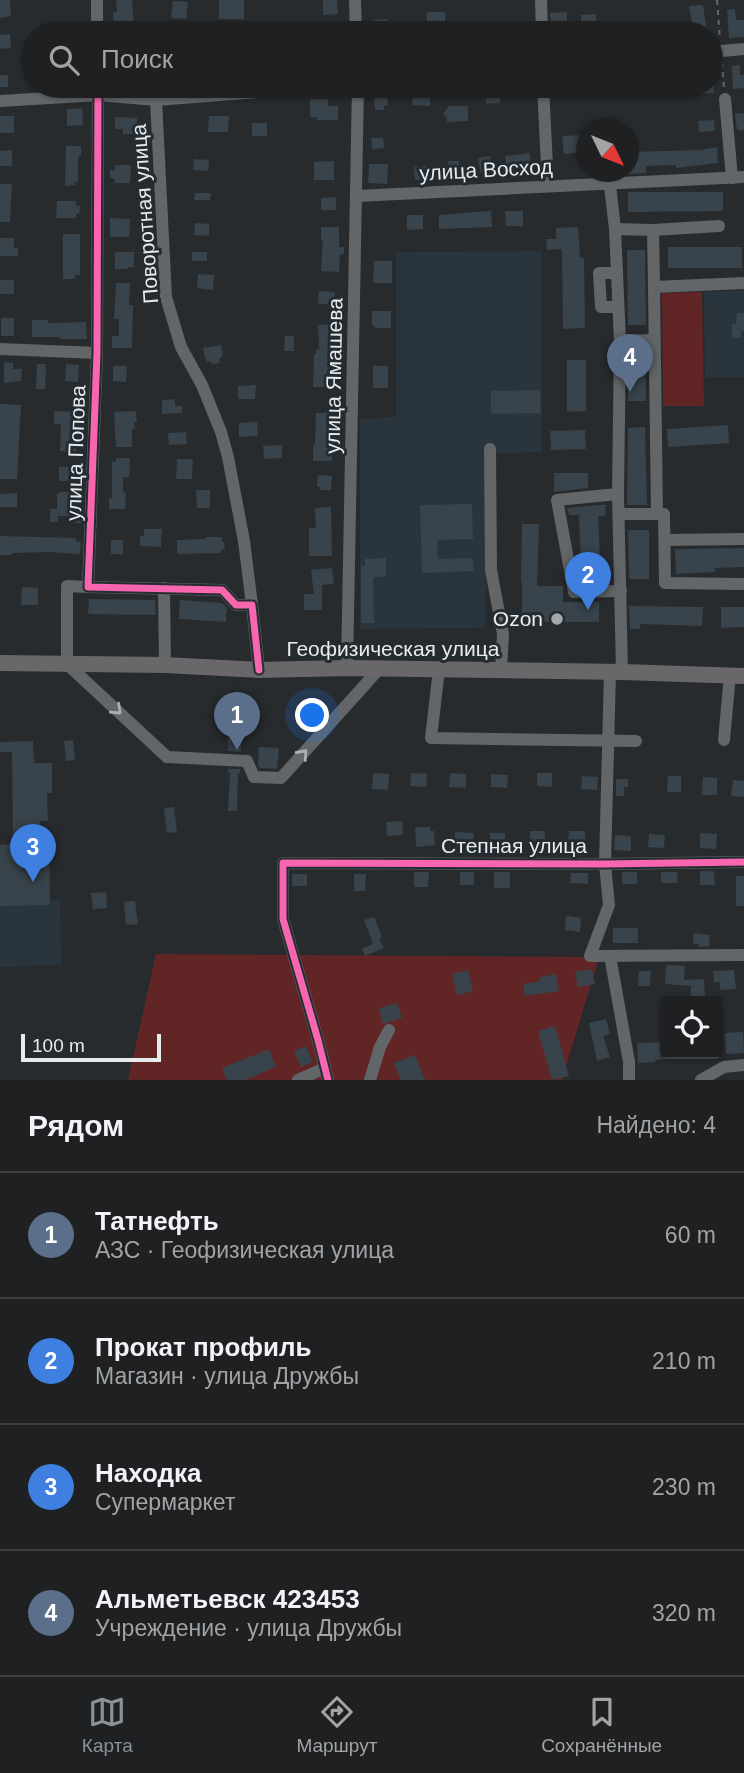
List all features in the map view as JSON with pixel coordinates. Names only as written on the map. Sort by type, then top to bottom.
[{"type":"main road","name":"Геофизическая улица","points":[[0,663],[165,665],[259,670],[380,668],[737,675]]},
{"type":"street","points":[[97,0],[97,21]]},
{"type":"street","points":[[355,0],[356,21]]},
{"type":"street","points":[[541,0],[542,21]]},
{"type":"street","points":[[723,51],[744,49]]},
{"type":"street","points":[[0,100],[21,98]]},
{"type":"street","name":"улица Попова","points":[[88,587],[97,353],[98,98]]},
{"type":"street","points":[[144,98],[182,98]]},
{"type":"street","name":"улица Ямашева","points":[[347,668],[358,98]]},
{"type":"street","points":[[544,98],[548,186]]},
{"type":"street","points":[[725,99],[738,178]]},
{"type":"street","name":"Поворотная улица","points":[[156,100],[166,296],[181,347],[202,385],[228,457],[244,541],[252,605]]},
{"type":"street","name":"улица Восход","points":[[357,196],[738,178]]},
{"type":"street","points":[[610,185],[615,229],[620,341],[618,494],[621,591],[616,672],[608,739],[605,864],[609,905],[590,956],[744,955]]},
{"type":"street","points":[[615,229],[719,226]]},
{"type":"street","points":[[653,230],[657,514]]},
{"type":"street","points":[[654,286],[744,283]]},
{"type":"street","points":[[620,341],[654,340]]},
{"type":"street","points":[[0,349],[97,353]]},
{"type":"street","points":[[490,449],[491,570],[503,634],[501,670]]},
{"type":"street","points":[[618,494],[557,500],[574,592],[621,591]]},
{"type":"street","points":[[620,514],[664,514],[665,583],[744,584]]},
{"type":"street","points":[[665,540],[744,539]]},
{"type":"street","points":[[259,670],[252,605],[236,605],[222,590],[67,586],[67,664],[167,757],[247,761],[254,777],[281,778],[380,668]]},
{"type":"street","points":[[164,588],[165,665]]},
{"type":"street","points":[[439,669],[431,738],[636,741]]},
{"type":"street","points":[[724,740],[737,675]]},
{"type":"street","name":"Степная улица","points":[[326,1074],[282,919],[284,863],[744,862]]},
{"type":"street","points":[[610,956],[629,1062],[629,1080]]},
{"type":"street","points":[[370,1080],[380,1047],[389,1030]]},
{"type":"street","points":[[701,1080],[724,1067],[744,1065]]},
{"type":"street","points":[[298,1080],[326,1074]]},
{"type":"shaded area","points":[[541,251],[542,452],[489,454],[485,628],[360,629],[360,419],[396,417],[396,252]]},
{"type":"shaded area","points":[[744,290],[744,377],[705,378],[704,292]]},
{"type":"shaded area","points":[[702,292],[704,406],[663,406],[662,293]]},
{"type":"shaded area","points":[[60,900],[61,965],[0,967],[0,901]]},
{"type":"shaded area","points":[[156,954],[599,957],[562,1080],[128,1080]]},
{"type":"building","points":[[0,0],[10,0],[11,16],[0,18]]},
{"type":"building","points":[[116,0],[132,0],[134,21],[114,21],[113,12],[117,12]]},
{"type":"building","points":[[219,0],[244,0],[244,19],[219,19]]},
{"type":"building","points":[[323,0],[337,0],[338,14],[323,15]]},
{"type":"building","points":[[173,1],[188,2],[186,19],[171,18]]},
{"type":"building","points":[[703,5],[705,21],[692,21],[689,6]]},
{"type":"building","points":[[735,9],[736,20],[744,20],[744,37],[729,38],[727,10]]},
{"type":"building","points":[[427,12],[445,12],[445,21],[427,21]]},
{"type":"building","points":[[567,12],[567,21],[550,21],[550,13]]},
{"type":"building","points":[[596,14],[596,21],[581,21],[581,15]]},
{"type":"building","points":[[10,34],[11,48],[0,49],[0,35]]},
{"type":"building","points":[[740,65],[740,75],[744,75],[744,88],[733,89],[732,66]]},
{"type":"building","points":[[0,75],[8,75],[8,87],[0,87]]},
{"type":"building","points":[[374,98],[388,98],[388,105],[384,106],[384,110],[375,110]]},
{"type":"building","points":[[412,98],[430,98],[430,106],[412,105]]},
{"type":"building","points":[[486,98],[500,98],[500,103],[486,104]]},
{"type":"building","points":[[310,99],[328,99],[328,106],[338,106],[338,120],[317,120],[317,117],[310,117]]},
{"type":"building","points":[[449,106],[468,106],[468,121],[447,122],[443,114]]},
{"type":"building","points":[[82,108],[83,125],[67,126],[67,109]]},
{"type":"building","points":[[744,113],[744,130],[737,130],[735,114]]},
{"type":"building","points":[[0,116],[14,116],[14,133],[0,133]]},
{"type":"building","points":[[209,116],[229,116],[228,132],[208,132]]},
{"type":"building","points":[[115,117],[137,118],[137,134],[123,134],[123,129],[115,129]]},
{"type":"building","points":[[714,120],[715,131],[699,132],[698,121]]},
{"type":"building","points":[[252,123],[267,123],[267,136],[252,136]]},
{"type":"building","points":[[576,135],[576,153],[564,154],[562,136]]},
{"type":"building","points":[[371,138],[383,138],[384,148],[372,149]]},
{"type":"building","points":[[66,146],[81,146],[81,156],[78,156],[78,182],[75,182],[75,185],[65,186]]},
{"type":"building","points":[[717,147],[718,163],[676,168],[676,165],[646,166],[646,173],[639,173],[639,152]]},
{"type":"building","points":[[12,150],[12,166],[0,166],[0,151]]},
{"type":"building","points":[[530,153],[531,168],[507,171],[505,156]]},
{"type":"building","points":[[490,156],[492,171],[481,173],[478,158]]},
{"type":"building","points":[[194,159],[209,160],[208,171],[193,170]]},
{"type":"building","points":[[334,161],[334,180],[314,180],[314,162]]},
{"type":"building","points":[[448,161],[459,161],[459,175],[448,175]]},
{"type":"building","points":[[369,164],[388,164],[387,184],[368,183]]},
{"type":"building","points":[[115,165],[131,165],[130,183],[115,183],[115,179],[110,178],[110,170],[115,170]]},
{"type":"building","points":[[427,166],[428,179],[415,180],[414,167]]},
{"type":"building","points":[[0,184],[12,184],[10,222],[0,222]]},
{"type":"building","points":[[628,192],[723,192],[723,211],[628,212]]},
{"type":"building","points":[[195,193],[211,193],[210,200],[194,200]]},
{"type":"building","points":[[336,197],[336,210],[321,210],[321,198]]},
{"type":"building","points":[[57,201],[76,201],[76,206],[80,206],[79,214],[76,214],[76,218],[56,218]]},
{"type":"building","points":[[491,211],[492,227],[439,229],[439,215]]},
{"type":"building","points":[[505,211],[523,211],[523,226],[506,226]]},
{"type":"building","points":[[407,215],[423,215],[423,229],[407,230]]},
{"type":"building","points":[[110,218],[130,219],[129,237],[110,237]]},
{"type":"building","points":[[195,223],[209,224],[209,236],[194,235]]},
{"type":"building","points":[[321,227],[339,227],[339,247],[344,247],[344,254],[340,254],[339,272],[321,271]]},
{"type":"building","points":[[578,227],[580,258],[584,258],[585,328],[563,329],[562,249],[547,250],[546,239],[556,239],[556,228]]},
{"type":"building","points":[[63,234],[80,234],[80,275],[75,275],[75,279],[63,279]]},
{"type":"building","points":[[0,238],[14,238],[14,248],[18,248],[18,256],[0,256]]},
{"type":"building","points":[[668,247],[742,247],[742,268],[668,268]]},
{"type":"building","points":[[627,250],[645,250],[646,325],[628,325]]},
{"type":"building","points":[[115,252],[134,252],[134,267],[115,269]]},
{"type":"building","points":[[192,252],[207,252],[207,261],[192,261]]},
{"type":"building","points":[[374,261],[392,261],[392,283],[373,283]]},
{"type":"building","points":[[198,274],[214,275],[213,290],[197,288]]},
{"type":"building","points":[[0,280],[14,280],[14,294],[0,294]]},
{"type":"building","points":[[116,283],[130,283],[129,305],[133,305],[132,348],[112,348],[112,336],[119,336],[119,319],[114,319]]},
{"type":"building","points":[[319,291],[335,292],[335,304],[318,304]]},
{"type":"building","points":[[372,311],[391,311],[391,328],[376,328],[372,325]]},
{"type":"building","points":[[737,313],[744,313],[744,331],[741,331],[741,338],[732,338],[732,324],[736,324]]},
{"type":"building","points":[[1,318],[14,318],[14,336],[1,336]]},
{"type":"building","points":[[32,320],[48,320],[48,323],[86,322],[87,339],[32,337]]},
{"type":"building","points":[[333,324],[333,337],[328,337],[328,355],[331,355],[333,387],[313,387],[314,354],[316,349],[319,349],[318,325]]},
{"type":"building","points":[[285,336],[294,336],[294,351],[284,351]]},
{"type":"building","points":[[221,345],[223,355],[219,359],[220,363],[207,362],[203,348]]},
{"type":"building","points":[[629,354],[645,354],[646,401],[628,401]]},
{"type":"building","points":[[567,360],[586,360],[586,411],[567,412]]},
{"type":"building","points":[[4,362],[13,363],[13,369],[22,369],[21,381],[4,383]]},
{"type":"building","points":[[37,364],[46,364],[45,389],[36,389]]},
{"type":"building","points":[[66,364],[79,365],[78,382],[65,381]]},
{"type":"building","points":[[113,366],[127,366],[126,382],[113,381]]},
{"type":"building","points":[[373,366],[388,366],[388,388],[373,388]]},
{"type":"building","points":[[256,385],[255,399],[238,399],[238,386]]},
{"type":"building","points":[[540,390],[541,413],[491,414],[491,391]]},
{"type":"building","points":[[175,399],[175,406],[182,406],[182,413],[162,414],[162,400]]},
{"type":"building","points":[[0,404],[21,405],[17,479],[0,479]]},
{"type":"building","points":[[54,411],[78,412],[76,452],[60,451],[61,424],[54,424]]},
{"type":"building","points":[[136,411],[137,422],[134,422],[135,429],[132,429],[132,447],[116,447],[114,412]]},
{"type":"building","points":[[316,413],[333,413],[332,461],[313,461]]},
{"type":"building","points":[[257,422],[258,436],[239,437],[239,423]]},
{"type":"building","points":[[728,425],[729,443],[668,447],[667,429]]},
{"type":"building","points":[[645,427],[647,505],[627,505],[628,428]]},
{"type":"building","points":[[585,430],[586,449],[551,450],[550,431]]},
{"type":"building","points":[[186,432],[187,444],[169,445],[168,433]]},
{"type":"building","points":[[282,445],[282,458],[264,459],[263,446]]},
{"type":"building","points":[[116,458],[130,458],[129,477],[123,477],[125,509],[109,509],[109,498],[112,498],[112,461],[116,462]]},
{"type":"building","points":[[177,459],[193,459],[192,479],[176,479]]},
{"type":"building","points":[[59,467],[77,467],[77,507],[82,507],[82,523],[73,523],[73,516],[58,516],[58,522],[50,522],[50,509],[57,509],[57,494],[69,492],[70,481],[59,481]]},
{"type":"building","points":[[554,473],[588,473],[588,488],[554,492]]},
{"type":"building","points":[[318,475],[332,476],[331,490],[320,490],[320,487],[317,487]]},
{"type":"building","points":[[196,490],[210,490],[210,508],[197,508]]},
{"type":"building","points":[[17,493],[17,507],[0,507],[0,494]]},
{"type":"building","points":[[472,504],[473,539],[437,540],[438,559],[473,558],[474,571],[422,573],[420,505]]},
{"type":"building","points":[[606,505],[605,516],[598,516],[601,582],[582,583],[579,515],[569,515],[567,508]]},
{"type":"building","points":[[331,507],[332,556],[309,556],[309,528],[316,528],[315,508]]},
{"type":"building","points":[[522,524],[539,524],[537,586],[563,586],[563,602],[599,602],[599,622],[537,622],[537,626],[510,626],[508,613],[522,613]]},
{"type":"building","points":[[144,529],[162,529],[161,547],[140,546],[140,536],[144,536]]},
{"type":"building","points":[[628,530],[649,530],[649,579],[629,579]]},
{"type":"building","points":[[0,536],[76,538],[76,541],[81,542],[80,554],[49,552],[0,555]]},
{"type":"building","points":[[222,537],[225,549],[221,549],[221,553],[177,554],[177,540]]},
{"type":"building","points":[[111,540],[123,540],[123,554],[111,554]]},
{"type":"building","points":[[744,548],[744,567],[676,574],[675,549]]},
{"type":"building","points":[[386,558],[386,577],[373,577],[374,623],[361,623],[361,566],[365,566],[365,559]]},
{"type":"building","points":[[332,568],[334,584],[322,585],[322,610],[304,610],[304,594],[314,594],[311,570]]},
{"type":"building","points":[[22,587],[38,588],[38,605],[21,605]]},
{"type":"building","points":[[89,599],[155,600],[156,615],[88,614]]},
{"type":"building","points":[[180,600],[222,603],[227,608],[226,622],[179,619]]},
{"type":"building","points":[[629,606],[703,607],[702,626],[640,624],[640,629],[630,629]]},
{"type":"building","points":[[721,607],[744,607],[744,627],[721,628]]},
{"type":"building","points":[[228,727],[241,727],[241,752],[228,751]]},
{"type":"building","points":[[73,740],[75,760],[66,761],[64,741]]},
{"type":"building","points":[[33,741],[34,763],[52,763],[52,793],[47,793],[48,821],[40,821],[41,844],[49,844],[50,905],[0,906],[0,845],[13,844],[12,752],[0,752],[0,742]]},
{"type":"building","points":[[259,747],[279,748],[277,769],[260,768]]},
{"type":"building","points":[[228,769],[240,769],[237,811],[228,811]]},
{"type":"building","points":[[373,773],[389,774],[388,790],[372,789]]},
{"type":"building","points":[[411,773],[427,774],[426,787],[410,786]]},
{"type":"building","points":[[450,773],[466,774],[466,788],[449,787]]},
{"type":"building","points":[[537,773],[552,773],[552,787],[537,786]]},
{"type":"building","points":[[491,774],[508,775],[507,788],[491,787]]},
{"type":"building","points":[[582,776],[598,777],[597,790],[581,789]]},
{"type":"building","points":[[668,776],[681,776],[681,792],[667,792]]},
{"type":"building","points":[[703,777],[717,778],[717,795],[702,795]]},
{"type":"building","points":[[616,779],[628,779],[624,796],[616,796]]},
{"type":"building","points":[[733,780],[744,781],[744,797],[731,796]]},
{"type":"building","points":[[174,807],[177,832],[167,833],[164,808]]},
{"type":"building","points":[[402,821],[403,835],[387,836],[386,822]]},
{"type":"building","points":[[415,827],[430,827],[430,831],[434,831],[435,845],[416,847]]},
{"type":"building","points":[[530,831],[545,831],[545,847],[529,846]]},
{"type":"building","points":[[569,831],[585,831],[585,845],[568,844]]},
{"type":"building","points":[[455,832],[474,833],[473,847],[455,847]]},
{"type":"building","points":[[490,833],[505,833],[505,847],[490,847]]},
{"type":"building","points":[[700,833],[717,834],[716,849],[700,848]]},
{"type":"building","points":[[649,834],[665,835],[664,848],[648,847]]},
{"type":"building","points":[[615,835],[631,836],[631,851],[614,850]]},
{"type":"building","points":[[700,871],[714,871],[715,885],[700,885]]},
{"type":"building","points":[[414,872],[429,872],[428,887],[414,887]]},
{"type":"building","points":[[460,872],[474,872],[474,885],[460,885]]},
{"type":"building","points":[[494,872],[510,872],[510,888],[494,888]]},
{"type":"building","points":[[622,872],[637,872],[637,884],[622,884]]},
{"type":"building","points":[[661,872],[678,872],[677,883],[661,883]]},
{"type":"building","points":[[571,873],[588,873],[588,884],[570,883]]},
{"type":"building","points":[[292,874],[307,874],[307,886],[292,886]]},
{"type":"building","points":[[354,874],[366,874],[365,891],[354,891]]},
{"type":"building","points":[[736,876],[744,876],[744,906],[736,906]]},
{"type":"building","points":[[106,892],[107,908],[93,909],[91,893]]},
{"type":"building","points":[[135,901],[138,924],[126,925],[124,902]]},
{"type":"building","points":[[566,916],[581,918],[580,932],[565,930]]},
{"type":"building","points":[[374,917],[384,948],[365,956],[362,949],[373,944],[364,920]]},
{"type":"building","points":[[613,928],[638,928],[638,943],[613,943]]},
{"type":"building","points":[[694,933],[710,935],[709,946],[699,947],[699,944],[693,944]]},
{"type":"building","points":[[666,965],[685,966],[684,980],[704,979],[705,996],[691,996],[691,986],[665,984]]},
{"type":"building","points":[[592,969],[595,984],[578,987],[575,972]]},
{"type":"building","points":[[468,970],[473,991],[457,995],[452,974]]},
{"type":"building","points":[[734,970],[736,989],[720,990],[720,982],[714,982],[713,971]]},
{"type":"building","points":[[639,971],[651,971],[650,986],[638,986]]},
{"type":"building","points":[[556,974],[559,991],[525,996],[523,984]]},
{"type":"building","points":[[397,1003],[402,1018],[383,1024],[379,1008]]},
{"type":"building","points":[[606,1019],[610,1034],[603,1036],[610,1057],[597,1061],[589,1023]]},
{"type":"building","points":[[555,1026],[569,1076],[552,1080],[538,1031]]},
{"type":"building","points":[[743,1032],[744,1053],[726,1054],[725,1033]]},
{"type":"building","points":[[660,1042],[660,1059],[665,1059],[638,1063],[637,1043]]},
{"type":"building","points":[[306,1046],[313,1062],[301,1067],[294,1051]]},
{"type":"building","points":[[269,1049],[276,1067],[245,1080],[227,1080],[222,1068]]},
{"type":"building","points":[[415,1055],[425,1080],[401,1080],[394,1063]]},
{"type":"cycle path","points":[[98,98],[97,353],[88,587],[222,590],[236,605],[252,605],[259,670]]},
{"type":"cycle path","points":[[328,1080],[283,919],[283,863],[744,862]]},
{"type":"place","name":"Альметьевск 423453","points":[[630,392]]},
{"type":"place","name":"Прокат профиль","points":[[588,610]]},
{"type":"place","name":"Ozon","points":[[557,619]]},
{"type":"place","name":"Татнефть","points":[[237,750]]},
{"type":"place","name":"Находка","points":[[33,882]]}]
